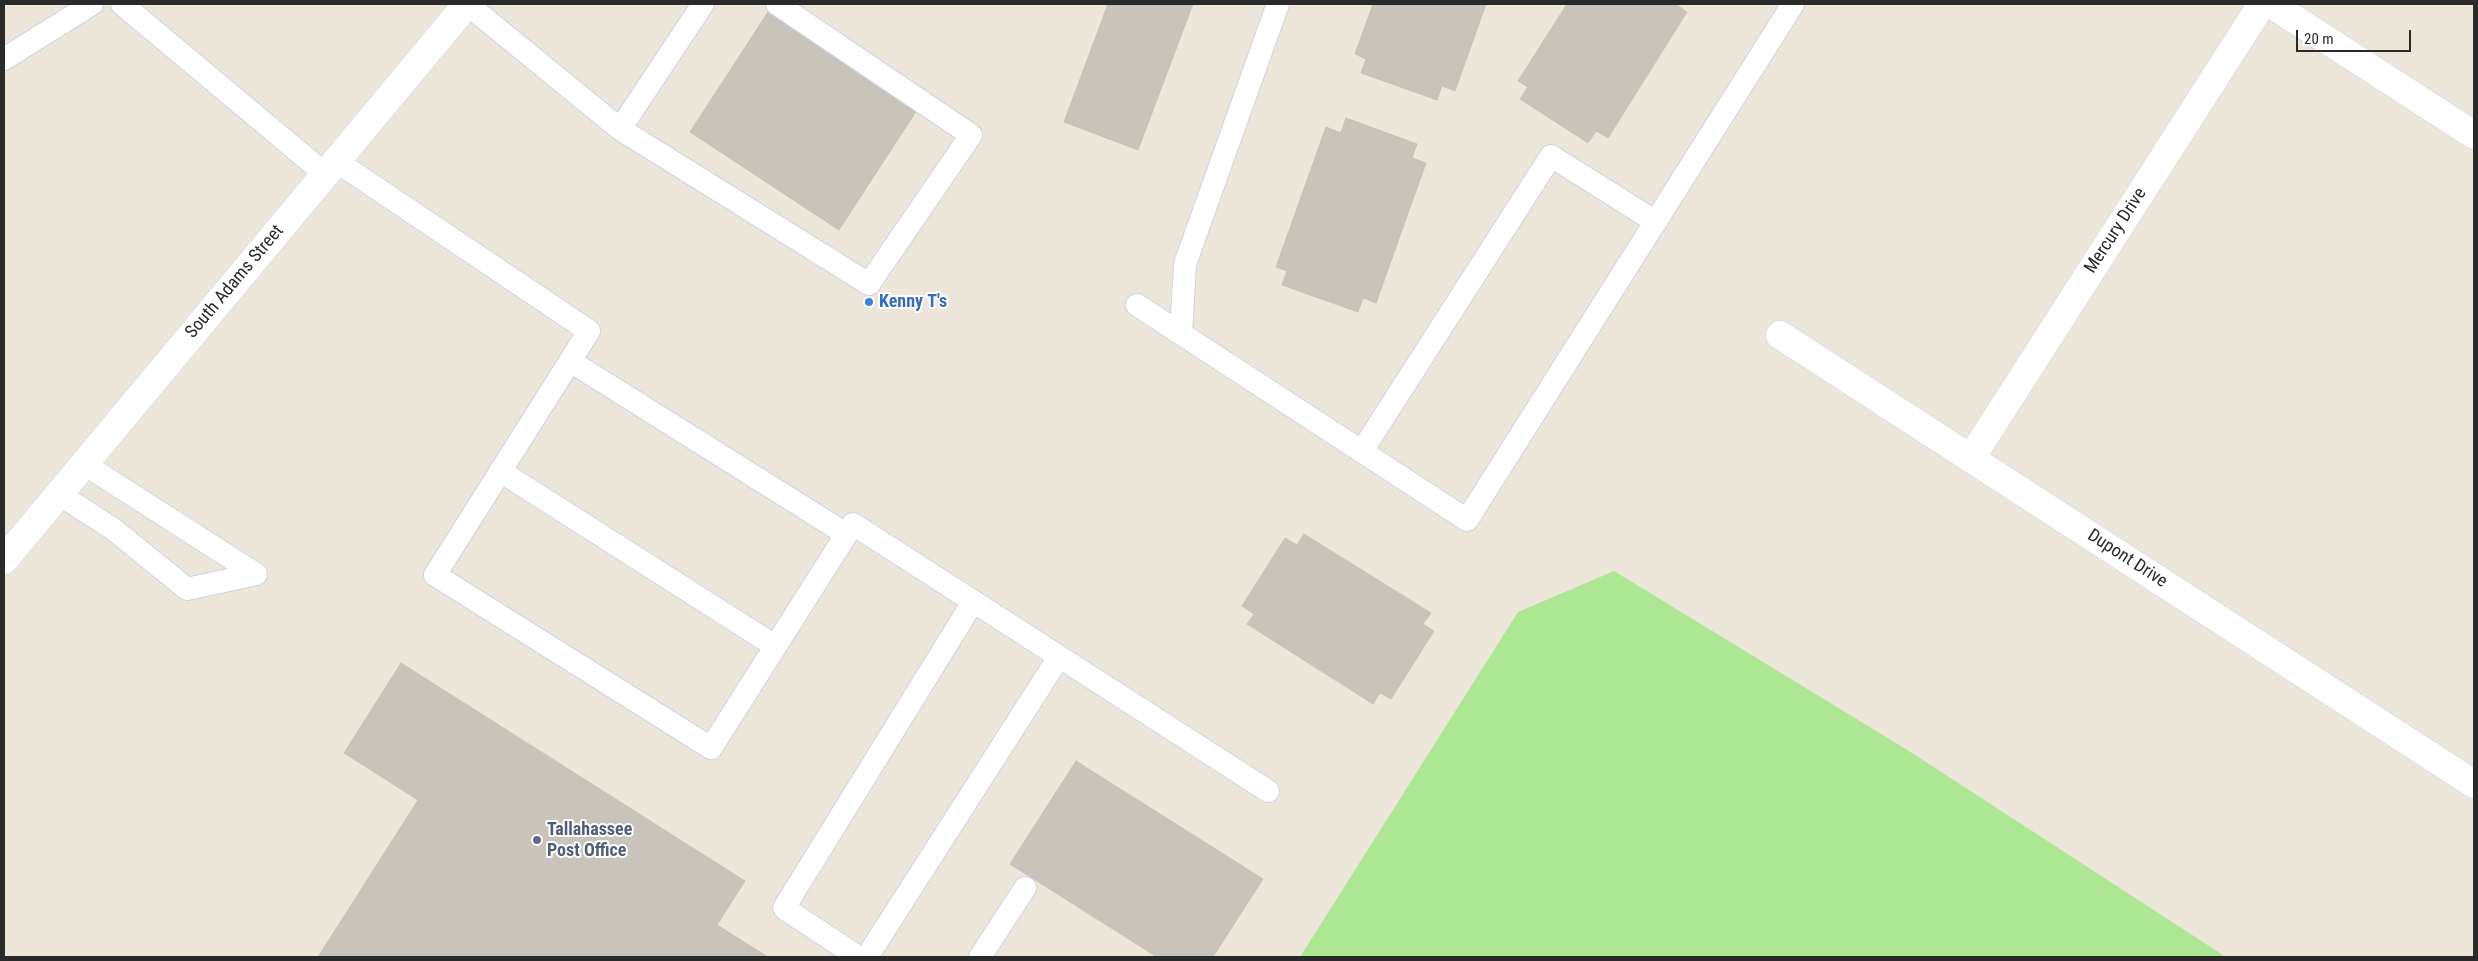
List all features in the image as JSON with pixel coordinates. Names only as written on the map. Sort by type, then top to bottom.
[{"type":"street","name":"South Adams Street","points":[[4,560],[467,4]]},
{"type":"street","name":"Mercury Drive","points":[[1971,458],[2262,4]]},
{"type":"street","points":[[2272,4],[2474,134]]},
{"type":"street","name":"Dupont Drive","points":[[1780,335],[2474,784]]},
{"type":"lane","points":[[4,59],[92,4]]},
{"type":"lane","points":[[122,4],[331,167],[589,331],[435,575],[711,748],[850,529]]},
{"type":"lane","points":[[467,4],[620,129],[869,284],[971,135],[777,4]]},
{"type":"lane","points":[[620,129],[703,4]]},
{"type":"lane","points":[[1181,333],[1186,264],[1278,4]]},
{"type":"lane","points":[[1137,305],[1468,520],[1793,4]]},
{"type":"lane","points":[[1362,451],[1551,156],[1656,222]]},
{"type":"lane","points":[[570,361],[973,602],[1268,791]]},
{"type":"lane","points":[[59,494],[113,529],[187,589],[256,574],[84,464]]},
{"type":"lane","points":[[500,471],[776,646]]},
{"type":"lane","points":[[858,957],[784,908],[973,602]]},
{"type":"lane","points":[[867,957],[1059,657]]},
{"type":"lane","points":[[980,957],[1026,888]]},
{"type":"green space","points":[[1614,571],[1909,751],[2226,957],[1300,957],[1518,612]]},
{"type":"building","points":[[1108,4],[1193,4],[1138,150],[1064,122]]},
{"type":"building","points":[[1373,4],[1486,4],[1455,91],[1442,86],[1437,100],[1361,73],[1366,59],[1355,54]]},
{"type":"building","points":[[1567,4],[1675,4],[1687,12],[1608,138],[1596,131],[1588,143],[1520,99],[1528,87],[1518,81]]},
{"type":"building","points":[[768,12],[917,110],[839,230],[690,132]]},
{"type":"building","points":[[1346,118],[1417,144],[1412,158],[1426,163],[1376,303],[1363,298],[1358,312],[1282,285],[1287,271],[1276,267],[1326,127],[1341,133]]},
{"type":"building","points":[[1304,534],[1431,613],[1423,624],[1434,631],[1391,699],[1380,693],[1373,704],[1247,624],[1254,614],[1242,606],[1285,538],[1297,545]]},
{"type":"building","name":"Tallahassee Post Office","points":[[401,663],[745,881],[717,925],[768,957],[318,957],[418,800],[344,753]]},
{"type":"building","points":[[1076,761],[1263,879],[1213,957],[1157,957],[1010,864]]},
{"type":"place","name":"Kenny T's","points":[[869,302]]},
{"type":"place","name":"Tallahassee Post Office","points":[[537,840]]}]
